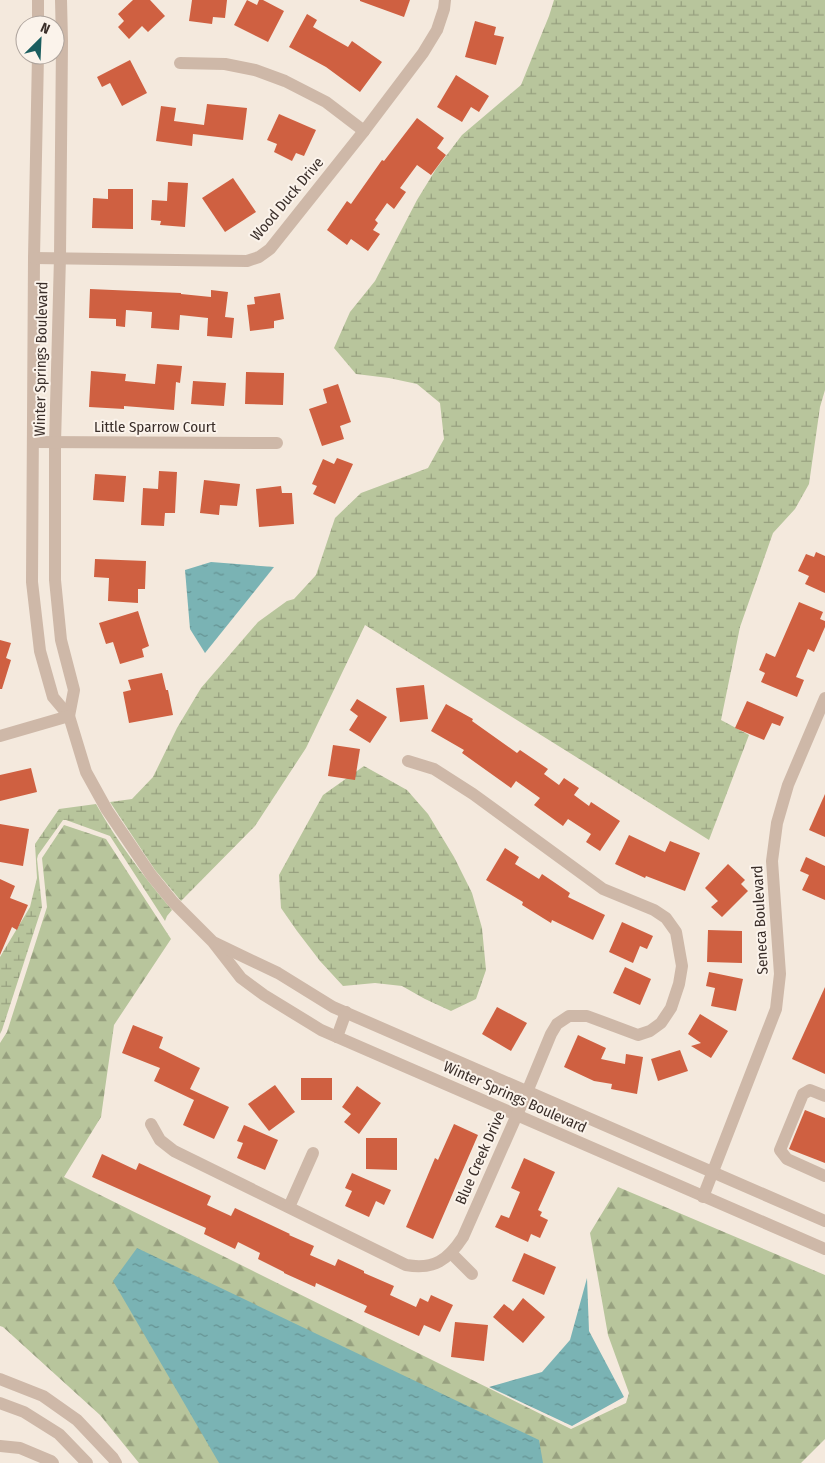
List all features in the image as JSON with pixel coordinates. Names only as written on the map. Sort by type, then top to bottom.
[{"type":"street","points":[[38,0],[38,15]]},
{"type":"street","name":"Winter Springs Boulevard","points":[[61,0],[60,257],[55,443],[55,580],[61,640],[74,690],[69,716]]},
{"type":"street","name":"Wood Duck Drive","points":[[34,258],[247,261],[259,256],[270,249],[423,53],[437,30],[445,0]]},
{"type":"street","points":[[180,63],[225,64],[263,73],[285,81],[326,102],[364,131]]},
{"type":"street","name":"Winter Springs Boulevard","points":[[38,65],[34,258],[32,582],[40,651],[53,697],[69,716],[86,772],[122,834],[150,875],[173,902],[213,942],[241,978],[264,995],[321,1030],[825,1250]]},
{"type":"street","name":"Little Sparrow Court","points":[[32,442],[277,443]]},
{"type":"street","name":"Seneca Boulevard","points":[[703,1197],[776,1009],[780,974],[772,862],[777,823],[788,785],[825,698]]},
{"type":"street","points":[[0,736],[69,716]]},
{"type":"street","name":"Blue Creek Drive","points":[[151,1124],[160,1140],[174,1151],[406,1265],[416,1267],[428,1266],[439,1262],[451,1253],[463,1237],[557,1024],[569,1016],[587,1016],[638,1035],[650,1031],[662,1023],[671,1008],[679,984],[682,966],[676,932],[666,918],[654,910],[603,889],[473,794],[434,769],[408,761]]},
{"type":"street","name":"Winter Springs Boulevard","points":[[213,942],[278,973],[333,1007],[825,1220]]},
{"type":"street","points":[[337,1037],[346,1012]]},
{"type":"street","points":[[825,1096],[810,1090],[803,1094],[780,1150],[787,1159],[825,1176]]},
{"type":"street","points":[[289,1207],[313,1153]]},
{"type":"street","points":[[451,1253],[472,1274]]},
{"type":"street","points":[[0,1379],[43,1396],[77,1420],[116,1463]]},
{"type":"street","points":[[0,1403],[24,1412],[59,1434],[87,1463]]},
{"type":"street","points":[[0,1446],[20,1448],[54,1463]]},
{"type":"green space","points":[[554,0],[825,0],[825,390],[820,407],[809,484],[795,509],[773,533],[740,627],[721,720],[749,735],[709,840],[365,625],[306,748],[255,826],[181,901],[155,870],[110,802],[132,799],[153,777],[177,728],[201,688],[258,622],[287,601],[294,599],[316,575],[335,518],[361,493],[428,468],[444,439],[440,403],[417,384],[356,374],[334,348],[350,312],[375,281],[417,200],[436,169],[462,135],[521,85]]},
{"type":"green space","points":[[364,766],[407,790],[428,814],[454,857],[472,893],[482,928],[486,970],[476,999],[451,1011],[402,986],[375,983],[343,986],[320,961],[281,908],[279,875],[323,795]]},
{"type":"green space","points":[[96,804],[132,859],[172,910],[165,921],[110,836],[63,820],[38,855],[42,907],[0,1034],[0,957],[30,907],[37,878],[35,844],[59,809]]},
{"type":"green space","points":[[64,825],[106,839],[171,939],[114,1025],[101,1117],[64,1177],[571,1429],[626,1403],[629,1393],[608,1335],[590,1233],[618,1187],[825,1275],[825,1439],[801,1463],[139,1463],[100,1415],[0,1326],[0,1043],[7,1032],[47,907],[42,858]]},
{"type":"water","points":[[211,562],[274,567],[205,653],[190,629],[185,570]]},
{"type":"water","points":[[137,1248],[539,1440],[543,1463],[219,1463],[113,1281]]},
{"type":"water","points":[[587,1278],[589,1331],[624,1397],[572,1426],[489,1387],[542,1372],[570,1340]]},
{"type":"building","points":[[133,0],[150,0],[165,16],[148,32],[142,26],[129,39],[118,27],[124,21],[118,14]]},
{"type":"building","points":[[192,0],[227,0],[225,18],[213,17],[212,24],[189,21]]},
{"type":"building","points":[[247,0],[257,5],[259,0],[263,0],[284,11],[268,42],[234,25]]},
{"type":"building","points":[[360,0],[410,0],[404,17]]},
{"type":"building","points":[[307,14],[317,20],[313,27],[348,47],[352,41],[382,62],[360,92],[326,67],[289,47]]},
{"type":"building","points":[[475,21],[496,27],[494,35],[504,37],[496,65],[465,57]]},
{"type":"building","points":[[130,60],[147,93],[122,106],[110,83],[102,87],[97,77]]},
{"type":"building","points":[[456,75],[489,96],[479,112],[471,107],[462,122],[437,107]]},
{"type":"building","points":[[207,104],[247,108],[243,140],[193,134],[192,146],[156,141],[161,106],[176,108],[174,121],[204,125]]},
{"type":"building","points":[[279,114],[316,130],[304,156],[296,153],[292,161],[274,152],[277,144],[267,140]]},
{"type":"building","points":[[417,118],[444,138],[437,148],[446,155],[431,175],[417,165],[400,188],[406,192],[394,209],[387,203],[375,220],[378,223],[373,230],[380,234],[368,251],[351,239],[347,245],[327,230],[347,201],[351,204],[382,160],[384,161]]},
{"type":"building","points":[[233,178],[256,212],[225,232],[202,198]]},
{"type":"building","points":[[168,182],[188,183],[185,227],[160,225],[161,221],[151,220],[152,200],[167,201]]},
{"type":"building","points":[[108,189],[133,189],[133,229],[92,228],[93,198],[108,199]]},
{"type":"building","points":[[90,289],[181,293],[211,297],[211,290],[228,292],[225,317],[234,318],[232,338],[207,336],[208,318],[180,315],[179,330],[151,328],[152,312],[126,310],[125,327],[116,326],[116,319],[89,318]]},
{"type":"building","points":[[280,293],[284,319],[274,321],[274,328],[250,331],[247,305],[255,304],[254,297]]},
{"type":"building","points":[[157,364],[182,366],[180,383],[176,382],[174,410],[124,406],[124,409],[89,407],[91,371],[126,374],[125,381],[155,384]]},
{"type":"building","points":[[246,372],[284,373],[283,405],[245,404]]},
{"type":"building","points":[[193,381],[226,383],[224,406],[191,404]]},
{"type":"building","points":[[338,384],[351,422],[340,426],[344,439],[322,446],[309,409],[327,403],[323,389]]},
{"type":"building","points":[[337,458],[353,464],[335,504],[313,494],[317,486],[312,484],[323,459],[334,464]]},
{"type":"building","points":[[159,471],[177,472],[175,513],[165,513],[164,526],[141,525],[143,488],[158,489]]},
{"type":"building","points":[[95,474],[126,476],[124,502],[93,500]]},
{"type":"building","points":[[204,480],[240,484],[237,506],[220,505],[219,515],[200,513]]},
{"type":"building","points":[[281,486],[282,493],[292,493],[294,524],[259,527],[256,489]]},
{"type":"building","points":[[816,552],[825,556],[825,593],[805,584],[809,576],[798,571],[806,554],[814,557]]},
{"type":"building","points":[[95,559],[146,561],[145,589],[138,589],[138,603],[108,601],[109,578],[94,577]]},
{"type":"building","points":[[799,602],[823,612],[820,619],[825,621],[825,627],[814,652],[808,649],[796,677],[804,680],[797,697],[761,682],[765,673],[759,670],[766,653],[775,657]]},
{"type":"building","points":[[138,611],[149,646],[142,649],[144,657],[120,664],[113,642],[106,644],[99,623]]},
{"type":"building","points":[[0,640],[11,643],[6,658],[11,660],[2,689],[0,689]]},
{"type":"building","points":[[162,673],[173,715],[129,723],[123,692],[131,690],[128,680]]},
{"type":"building","points":[[424,685],[428,719],[400,722],[396,688]]},
{"type":"building","points":[[357,699],[387,717],[370,743],[349,730],[358,716],[350,710]]},
{"type":"building","points":[[747,701],[784,717],[780,726],[772,723],[764,740],[735,728]]},
{"type":"building","points":[[446,704],[473,719],[472,721],[517,753],[520,750],[548,769],[544,774],[559,785],[564,778],[579,788],[574,795],[589,806],[591,802],[620,821],[600,851],[586,842],[591,834],[568,819],[563,826],[534,805],[540,798],[516,781],[511,788],[462,753],[464,750],[431,731]]},
{"type":"building","points":[[333,745],[360,749],[355,780],[328,776]]},
{"type":"building","points":[[31,768],[37,792],[0,801],[0,775]]},
{"type":"building","points":[[825,794],[825,837],[809,830]]},
{"type":"building","points":[[0,824],[29,829],[23,866],[0,862]]},
{"type":"building","points":[[629,835],[665,852],[670,841],[700,853],[685,891],[646,876],[645,878],[615,864]]},
{"type":"building","points":[[505,848],[519,857],[515,864],[539,879],[542,874],[570,893],[568,897],[605,915],[593,940],[552,920],[551,923],[522,905],[523,902],[486,880]]},
{"type":"building","points":[[806,857],[825,866],[825,900],[802,890],[809,875],[800,871]]},
{"type":"building","points":[[728,864],[745,880],[741,884],[748,891],[722,917],[711,907],[718,901],[705,888]]},
{"type":"building","points":[[0,879],[15,886],[10,898],[28,905],[17,930],[12,927],[0,955]]},
{"type":"building","points":[[622,922],[653,936],[647,949],[640,946],[633,963],[609,952]]},
{"type":"building","points":[[708,930],[742,931],[742,963],[707,962]]},
{"type":"building","points":[[625,967],[651,979],[640,1005],[613,993]]},
{"type":"building","points":[[709,972],[743,979],[736,1011],[711,1006],[715,988],[706,986]]},
{"type":"building","points":[[825,987],[825,1074],[792,1059]]},
{"type":"building","points":[[497,1007],[527,1023],[511,1051],[482,1034]]},
{"type":"building","points":[[700,1014],[728,1031],[711,1058],[691,1046],[701,1043],[688,1034]]},
{"type":"building","points":[[133,1025],[163,1037],[159,1048],[200,1068],[190,1089],[229,1107],[214,1139],[183,1125],[194,1100],[154,1081],[160,1068],[122,1053]]},
{"type":"building","points":[[578,1035],[606,1048],[601,1059],[625,1064],[626,1054],[643,1057],[637,1094],[611,1089],[612,1084],[594,1081],[564,1067]]},
{"type":"building","points":[[680,1050],[688,1071],[658,1081],[651,1059]]},
{"type":"building","points":[[301,1078],[332,1078],[332,1100],[301,1100]]},
{"type":"building","points":[[275,1085],[295,1112],[269,1131],[248,1104]]},
{"type":"building","points":[[357,1086],[381,1103],[359,1134],[344,1122],[351,1114],[342,1107]]},
{"type":"building","points":[[805,1110],[825,1118],[825,1163],[789,1149]]},
{"type":"building","points":[[454,1124],[478,1135],[433,1239],[406,1227],[435,1158],[438,1160]]},
{"type":"building","points":[[244,1125],[278,1140],[265,1170],[237,1158],[243,1143],[237,1141]]},
{"type":"building","points":[[366,1138],[397,1138],[397,1170],[366,1169]]},
{"type":"building","points":[[102,1154],[136,1170],[139,1163],[211,1196],[207,1205],[231,1216],[235,1208],[290,1234],[314,1246],[310,1255],[335,1266],[338,1259],[364,1271],[364,1273],[394,1286],[390,1295],[416,1307],[420,1298],[428,1302],[431,1295],[453,1305],[440,1332],[424,1325],[419,1336],[364,1312],[367,1306],[316,1283],[315,1287],[284,1273],[258,1259],[260,1253],[238,1242],[235,1249],[204,1234],[206,1228],[92,1177]]},
{"type":"building","points":[[524,1158],[555,1172],[538,1210],[542,1212],[540,1216],[548,1220],[540,1238],[531,1234],[528,1242],[495,1227],[501,1215],[509,1218],[520,1192],[511,1188]]},
{"type":"building","points":[[352,1173],[391,1190],[384,1205],[376,1201],[369,1217],[345,1206],[352,1191],[345,1188]]},
{"type":"building","points":[[524,1253],[556,1267],[544,1295],[512,1281]]},
{"type":"building","points":[[523,1298],[545,1317],[523,1343],[493,1317],[504,1304],[513,1311]]},
{"type":"building","points":[[455,1322],[488,1325],[484,1361],[451,1357]]}]
